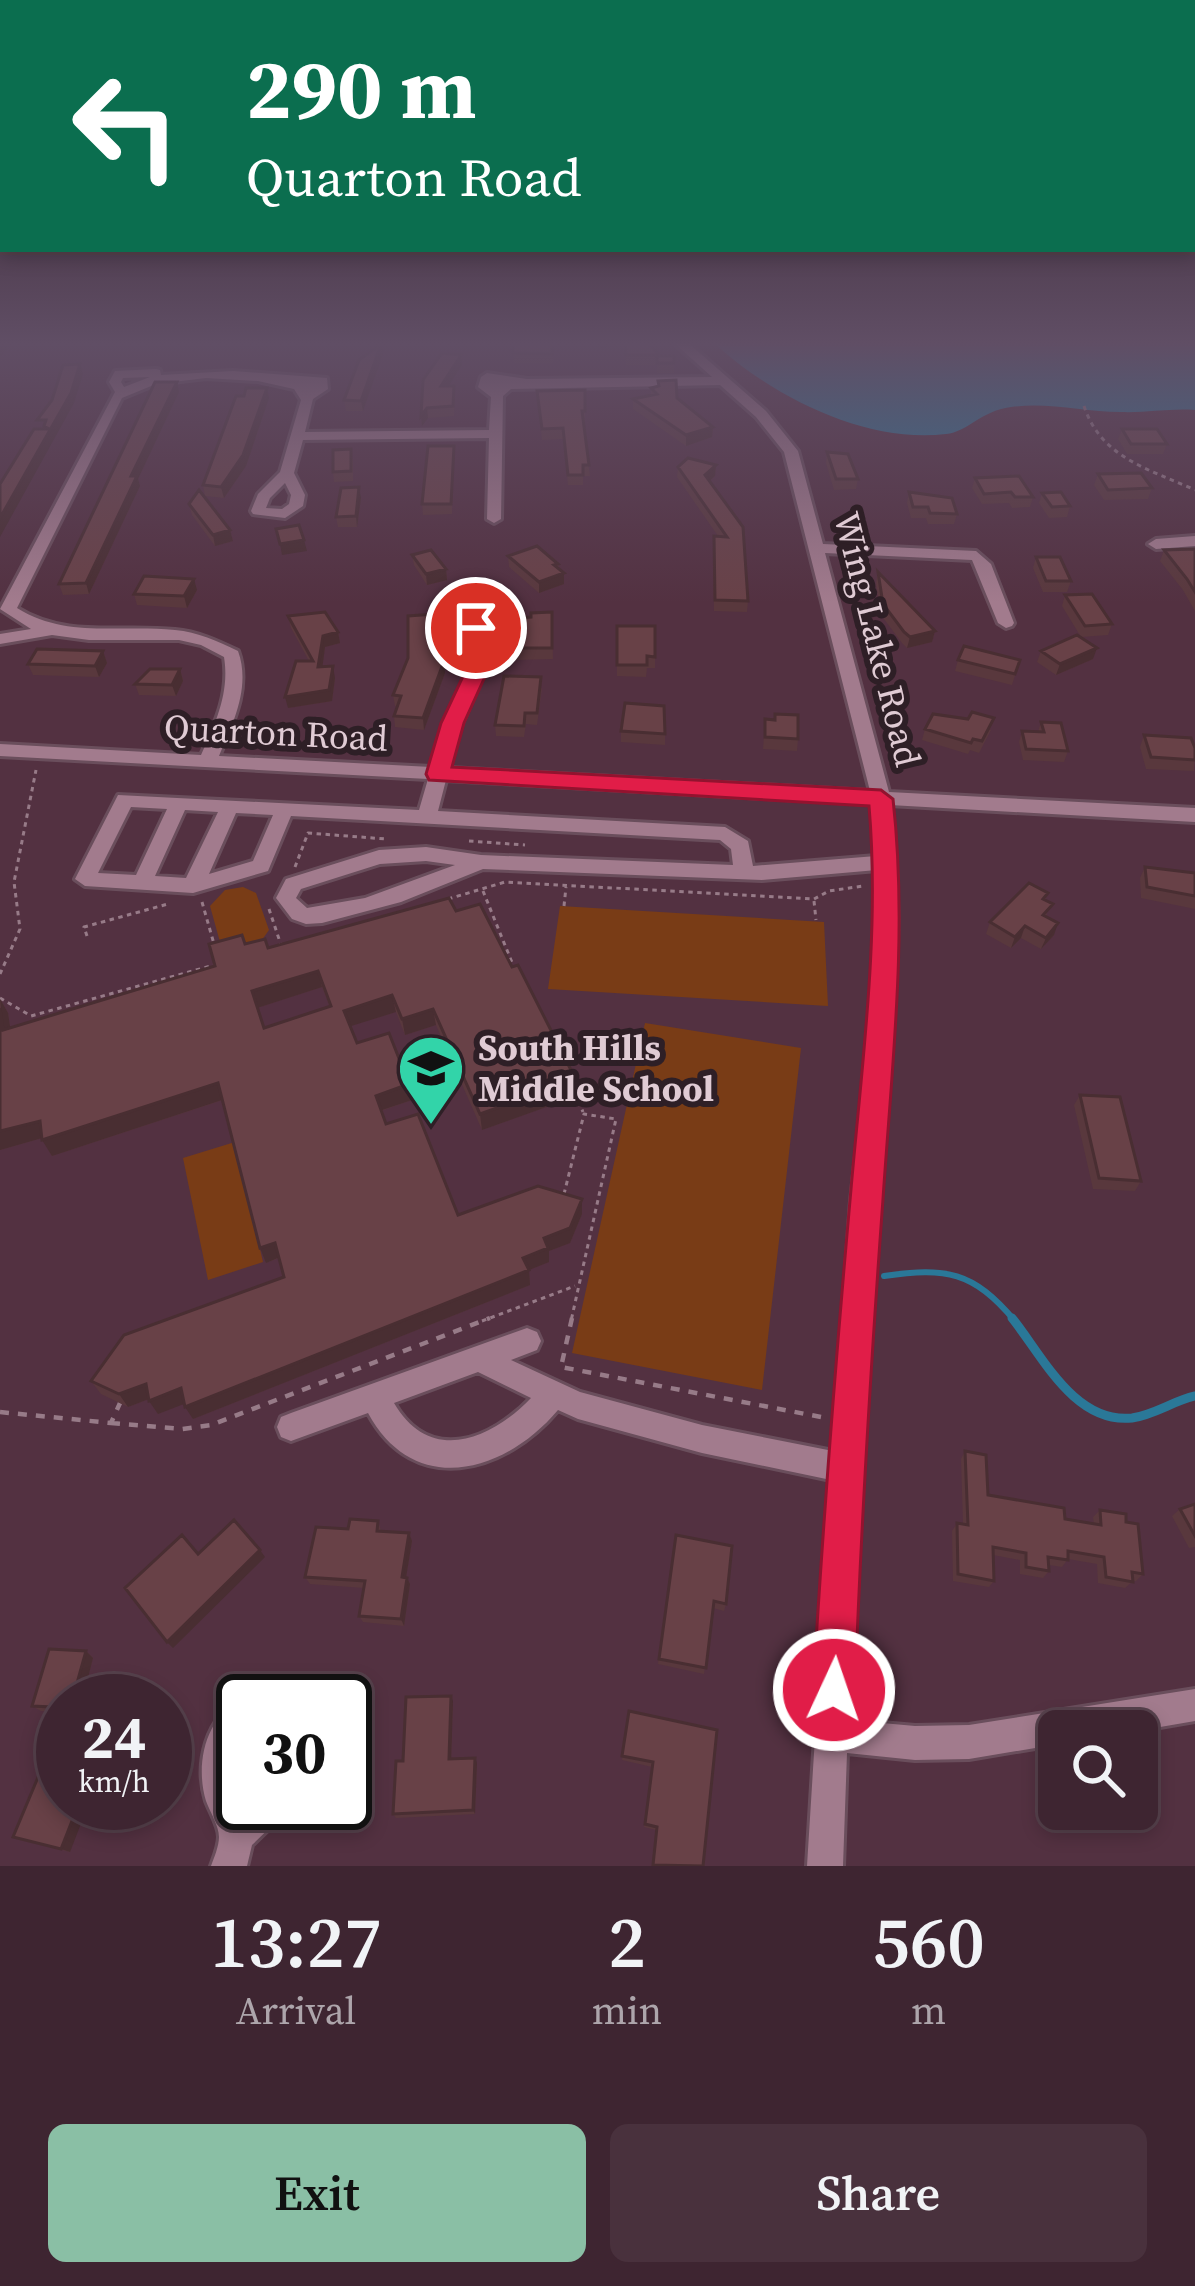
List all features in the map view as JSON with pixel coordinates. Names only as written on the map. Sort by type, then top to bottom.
[{"type":"street","points":[[48,631],[4,613],[102,428]]},
{"type":"street","points":[[287,473],[299,428]]},
{"type":"street","points":[[494,519],[496,428]]},
{"type":"street","name":"Wing Lake Road","points":[[774,428],[790,451],[819,548],[881,799],[888,864],[878,1062],[845,1468],[825,1866]]},
{"type":"street","points":[[297,436],[496,434]]},
{"type":"street","points":[[1156,544],[1195,541]]},
{"type":"street","points":[[819,548],[976,556],[1006,622]]},
{"type":"street","points":[[426,818],[453,723],[477,670],[479,603]]},
{"type":"street","points":[[0,639],[48,631],[182,637],[208,642],[232,655],[237,672],[230,707],[207,761]]},
{"type":"street","name":"Quarton Road","points":[[0,750],[1195,814]]},
{"type":"street","points":[[285,808],[261,866],[197,891],[86,880],[125,800],[285,808],[725,834],[741,846],[744,873]]},
{"type":"street","points":[[142,883],[178,803]]},
{"type":"street","points":[[197,891],[230,806]]},
{"type":"street","points":[[481,862],[430,886],[306,916],[291,908],[286,898],[293,884],[380,857],[426,854],[481,862],[766,874],[838,862],[888,864]]},
{"type":"street","points":[[291,1427],[527,1341]]},
{"type":"street","points":[[479,1360],[552,1395],[702,1438],[845,1468]]},
{"type":"street","points":[[376,1397],[394,1429],[421,1450],[467,1456],[511,1438],[552,1395]]},
{"type":"street","points":[[832,1735],[915,1743],[969,1742],[1195,1705]]},
{"type":"path","points":[[1089,428],[1101,444],[1144,471],[1195,490]]},
{"type":"path","points":[[0,974],[20,928],[14,882],[36,770]]},
{"type":"path","points":[[295,868],[308,833],[386,837],[384,845]]},
{"type":"path","points":[[438,902],[505,882],[814,899],[829,891],[863,886]]},
{"type":"path","points":[[565,907],[566,886]]},
{"type":"path","points":[[482,889],[489,915],[520,978]]},
{"type":"path","points":[[0,998],[31,1016],[220,963],[197,891]]},
{"type":"path","points":[[814,899],[816,920]]},
{"type":"path","points":[[267,901],[281,946]]},
{"type":"path","points":[[100,997],[106,1014]]},
{"type":"path","points":[[575,1094],[584,1114],[563,1196],[597,1203]]},
{"type":"path","points":[[584,1114],[616,1119],[561,1366],[820,1417]]},
{"type":"path","points":[[0,1412],[182,1430],[211,1425],[578,1285]]},
{"type":"path","points":[[111,1423],[120,1403]]},
{"type":"shaded area","points":[[243,887],[256,893],[269,930],[257,947],[220,942],[210,906],[225,890]]},
{"type":"shaded area","points":[[560,906],[824,922],[828,1006],[548,989]]},
{"type":"shaded area","points":[[645,1023],[801,1048],[762,1390],[572,1353]]},
{"type":"shaded area","points":[[235,1142],[263,1262],[208,1280],[183,1158]]},
{"type":"water","points":[[871,428],[964,428],[946,434]]},
{"type":"building","points":[[133,428],[154,428],[86,583],[59,584]]},
{"type":"building","points":[[224,428],[253,428],[243,455],[221,487],[203,485]]},
{"type":"building","points":[[563,428],[584,428],[589,465],[583,465],[583,475],[568,475]]},
{"type":"building","points":[[676,428],[709,428],[686,435]]},
{"type":"building","points":[[34,429],[49,429],[0,518],[0,484]]},
{"type":"building","points":[[1122,429],[1157,429],[1167,444],[1131,444]]},
{"type":"building","points":[[428,446],[454,446],[451,504],[422,504]]},
{"type":"building","points":[[351,449],[351,471],[333,472],[333,450]]},
{"type":"building","points":[[827,452],[848,454],[858,479],[836,479]]},
{"type":"building","points":[[688,458],[716,465],[705,475],[743,527],[748,601],[715,600],[714,536],[727,537],[678,467]]},
{"type":"building","points":[[1141,473],[1152,488],[1108,490],[1098,474]]},
{"type":"building","points":[[1019,476],[1033,497],[1015,497],[1011,492],[984,494],[975,478]]},
{"type":"building","points":[[359,487],[356,516],[336,517],[341,488]]},
{"type":"building","points":[[199,490],[230,530],[213,535],[189,504]]},
{"type":"building","points":[[909,492],[952,498],[957,514],[913,507]]},
{"type":"building","points":[[1061,492],[1070,506],[1052,507],[1042,493]]},
{"type":"building","points":[[299,525],[304,540],[280,544],[276,529]]},
{"type":"building","points":[[537,546],[564,573],[539,582],[508,556]]},
{"type":"building","points":[[1195,549],[1195,592],[1164,550]]},
{"type":"building","points":[[431,550],[446,569],[426,574],[412,555]]},
{"type":"building","points":[[1036,557],[1060,557],[1071,581],[1046,581]]},
{"type":"building","points":[[878,572],[935,631],[910,637],[904,632],[883,604]]},
{"type":"building","points":[[144,576],[194,579],[184,596],[134,594]]},
{"type":"building","points":[[1092,594],[1112,624],[1085,626],[1065,595]]},
{"type":"building","points":[[325,612],[338,632],[323,636],[318,667],[333,666],[329,690],[285,697],[296,661],[313,661],[288,616]]},
{"type":"building","points":[[552,612],[552,648],[517,648],[517,618]]},
{"type":"building","points":[[435,614],[444,661],[423,718],[394,716],[401,696],[393,695],[408,658],[408,616]]},
{"type":"building","points":[[617,626],[655,626],[655,657],[647,656],[647,665],[617,665]]},
{"type":"building","points":[[1077,635],[1097,648],[1060,664],[1041,651]]},
{"type":"building","points":[[964,646],[1020,660],[1015,674],[958,660]]},
{"type":"building","points":[[37,649],[103,651],[95,666],[28,664]]},
{"type":"building","points":[[150,669],[180,669],[172,685],[135,684]]},
{"type":"building","points":[[504,676],[541,677],[537,713],[525,713],[524,726],[495,725]]},
{"type":"building","points":[[625,703],[664,706],[665,734],[621,731]]},
{"type":"building","points":[[972,712],[994,718],[982,741],[971,743],[925,729],[933,714],[968,719]]},
{"type":"building","points":[[775,714],[798,715],[798,739],[765,737],[765,719],[775,720]]},
{"type":"building","points":[[1041,722],[1061,723],[1068,751],[1026,749],[1022,731],[1044,732]]},
{"type":"building","points":[[1144,735],[1191,738],[1195,760],[1151,757]]},
{"type":"building","points":[[1145,867],[1195,873],[1195,896],[1147,887]]},
{"type":"building","points":[[1029,883],[1048,893],[1043,899],[1053,904],[1043,915],[1058,923],[1046,938],[1025,926],[1015,937],[990,922]]},
{"type":"building","points":[[449,898],[456,911],[480,904],[512,967],[518,965],[576,1080],[480,1114],[433,1009],[402,1019],[392,995],[344,1011],[357,1043],[389,1033],[409,1084],[376,1096],[386,1124],[418,1114],[458,1215],[538,1186],[582,1199],[570,1228],[544,1238],[548,1248],[523,1258],[529,1270],[185,1407],[181,1388],[149,1401],[146,1384],[119,1394],[91,1381],[124,1335],[284,1277],[275,1243],[260,1248],[218,1083],[42,1140],[40,1121],[0,1131],[0,1008],[3,1030],[215,966],[209,944],[242,935],[245,944],[265,939],[268,948]],"holes":[[[318,971],[331,1006],[264,1028],[252,991]]]},
{"type":"building","points":[[1080,1095],[1120,1097],[1141,1181],[1099,1178]]},
{"type":"building","points":[[965,1451],[986,1455],[988,1495],[1064,1508],[1065,1519],[1101,1525],[1100,1510],[1126,1514],[1126,1522],[1138,1524],[1143,1574],[1132,1572],[1133,1582],[1106,1577],[1104,1557],[1068,1551],[1068,1560],[1048,1557],[1049,1571],[1026,1567],[1026,1553],[993,1547],[994,1581],[958,1574],[957,1523],[968,1525]]},
{"type":"building","points":[[1195,1504],[1195,1536],[1180,1509]]},
{"type":"building","points":[[350,1519],[378,1521],[377,1531],[409,1533],[401,1619],[359,1616],[365,1581],[305,1577],[316,1527],[348,1529]]},
{"type":"building","points":[[234,1520],[260,1550],[167,1642],[125,1588],[182,1535],[198,1554]]},
{"type":"building","points":[[676,1535],[732,1546],[726,1604],[714,1601],[706,1668],[659,1659]]},
{"type":"building","points":[[49,1649],[86,1651],[80,1674],[42,1674]]},
{"type":"building","points":[[451,1696],[449,1759],[475,1758],[473,1810],[393,1814],[396,1761],[403,1761],[406,1697]]},
{"type":"building","points":[[629,1711],[717,1730],[703,1866],[653,1865],[657,1827],[645,1824],[653,1762],[622,1756]]},
{"type":"building","points":[[36,1782],[36,1830],[68,1830],[61,1849],[13,1837]]},
{"type":"waterway","points":[[884,1276],[925,1272],[957,1276],[986,1292],[1015,1321]]},
{"type":"waterway","points":[[1012,1318],[1062,1384],[1093,1410],[1132,1418],[1195,1396]]},
{"type":"place","name":"South Hills Middle School","points":[[431,1127]]},
{"type":"route","points":[[476,628],[474,682],[458,710],[438,774],[881,799],[889,878],[884,981],[864,1194],[834,1690]]}]
